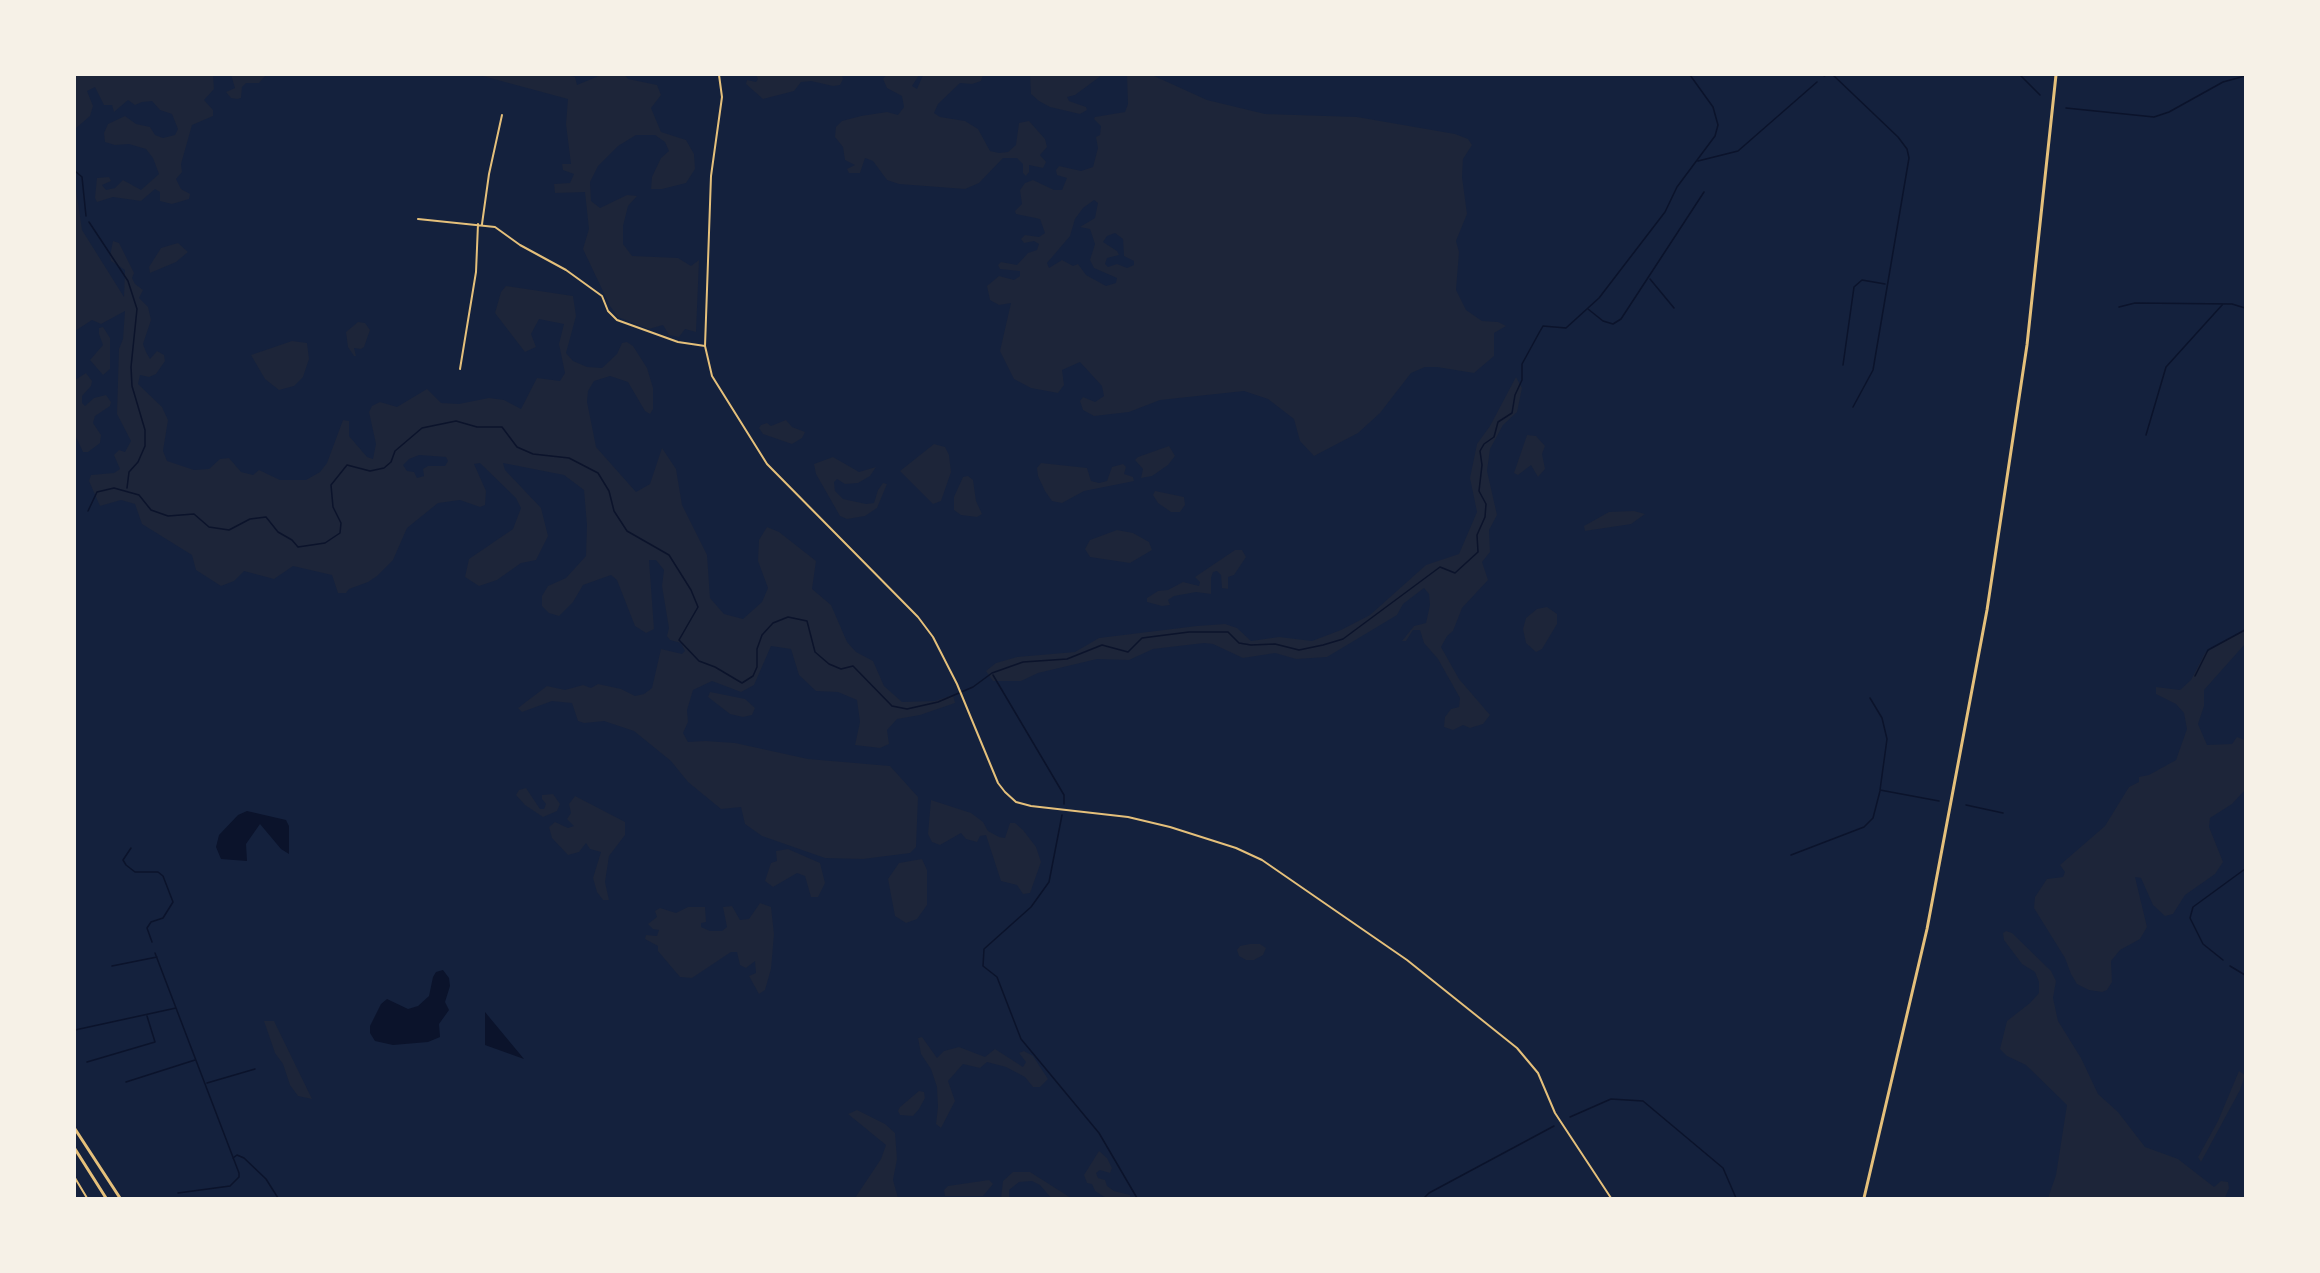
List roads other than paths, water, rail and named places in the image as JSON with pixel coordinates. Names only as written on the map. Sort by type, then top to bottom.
[{"type":"highway","points":[[1864,1198],[1929,918],[1987,610],[2030,322],[2056,75]]},
{"type":"highway","points":[[75,1129],[120,1198]]},
{"type":"highway","points":[[75,1149],[105,1198]]},
{"type":"street","points":[[719,75],[722,96],[711,176],[705,346],[712,376],[767,464],[918,617],[933,637],[957,684],[998,783],[1016,801],[1031,806],[1128,817],[1170,827],[1236,848],[1262,860],[1407,960],[1517,1048],[1538,1073],[1555,1113],[1584,1161],[1611,1198]]},
{"type":"street","points":[[482,224],[489,174],[502,115]]},
{"type":"street","points":[[418,219],[442,223],[482,224],[502,230],[520,245],[566,270],[602,296],[608,311],[617,320],[678,342],[705,346]]},
{"type":"street","points":[[460,369],[476,272],[478,224]]},
{"type":"street","points":[[75,1178],[87,1198]]},
{"type":"waterway","points":[[88,511],[97,492],[114,488],[139,495],[151,510],[168,516],[194,514],[209,527],[229,530],[250,519],[266,517],[278,532],[292,540],[298,547],[325,543],[340,533],[341,523],[333,507],[331,485],[347,465],[370,471],[384,468],[391,462],[395,451],[422,428],[456,421],[477,427],[502,427],[517,447],[533,454],[569,458],[598,473],[609,491],[614,511],[627,531],[669,555],[691,590],[698,607],[679,640],[699,661],[715,667],[742,683],[753,676],[757,667],[757,649],[762,635],[773,623],[788,617],[807,621],[815,652],[829,664],[841,669],[853,666],[892,706],[907,709],[938,702],[973,687],[992,673],[1023,662],[1067,659],[1102,645],[1128,652],[1142,638],[1189,632],[1228,632],[1239,643],[1251,645],[1275,644],[1299,650],[1323,645],[1343,639],[1440,567],[1455,573],[1478,552],[1477,535],[1485,517],[1486,504],[1479,491],[1482,465],[1480,451],[1484,444],[1494,437],[1498,422],[1512,413],[1515,395],[1522,380],[1522,364],[1539,333],[1543,326],[1566,328],[1599,298],[1665,212],[1677,187],[1715,136],[1718,125],[1713,107],[1690,75]]},
{"type":"waterway","points":[[1833,75],[1898,137],[1907,149],[1909,158],[1873,370],[1853,407]]},
{"type":"waterway","points":[[2020,75],[2040,95]]},
{"type":"waterway","points":[[2066,108],[2154,117],[2169,112],[2223,82],[2245,76]]},
{"type":"waterway","points":[[1698,161],[1738,151],[1817,82]]},
{"type":"waterway","points":[[75,171],[82,177],[86,216]]},
{"type":"waterway","points":[[1588,309],[1603,321],[1613,324],[1621,319],[1704,192]]},
{"type":"waterway","points":[[89,222],[128,281],[137,309],[131,367],[132,386],[145,430],[145,446],[138,462],[129,472],[127,488]]},
{"type":"waterway","points":[[1650,279],[1674,308]]},
{"type":"waterway","points":[[1843,365],[1854,287],[1862,280],[1885,284]]},
{"type":"waterway","points":[[2119,307],[2135,303],[2232,304],[2245,308]]},
{"type":"waterway","points":[[2146,435],[2166,367],[2223,304]]},
{"type":"waterway","points":[[2195,676],[2208,650],[2245,630]]},
{"type":"waterway","points":[[993,675],[1064,795],[1064,804]]},
{"type":"waterway","points":[[1870,698],[1882,718],[1887,739],[1880,790],[1939,801]]},
{"type":"waterway","points":[[1791,855],[1864,827],[1873,818],[1880,791]]},
{"type":"waterway","points":[[1966,805],[2003,813]]},
{"type":"waterway","points":[[1062,815],[1049,882],[1031,907],[984,949],[983,966],[997,977],[1021,1039],[1099,1133],[1137,1198]]},
{"type":"waterway","points":[[131,848],[123,860],[126,865],[135,872],[158,872],[163,876],[173,902],[163,918],[151,922],[147,928],[152,942]]},
{"type":"waterway","points":[[2223,960],[2203,944],[2190,918],[2193,907],[2245,869]]},
{"type":"waterway","points":[[155,953],[239,1173],[239,1177],[230,1186],[178,1193]]},
{"type":"waterway","points":[[112,966],[157,957]]},
{"type":"waterway","points":[[2230,966],[2245,975]]},
{"type":"waterway","points":[[75,1030],[176,1008]]},
{"type":"waterway","points":[[87,1062],[155,1042],[147,1016]]},
{"type":"waterway","points":[[126,1082],[195,1060]]},
{"type":"waterway","points":[[207,1083],[255,1069]]},
{"type":"waterway","points":[[1570,1117],[1611,1099],[1643,1101],[1723,1168],[1736,1198]]},
{"type":"waterway","points":[[1424,1198],[1429,1193],[1554,1126]]},
{"type":"waterway","points":[[233,1158],[237,1155],[244,1158],[266,1179],[278,1198]]}]
